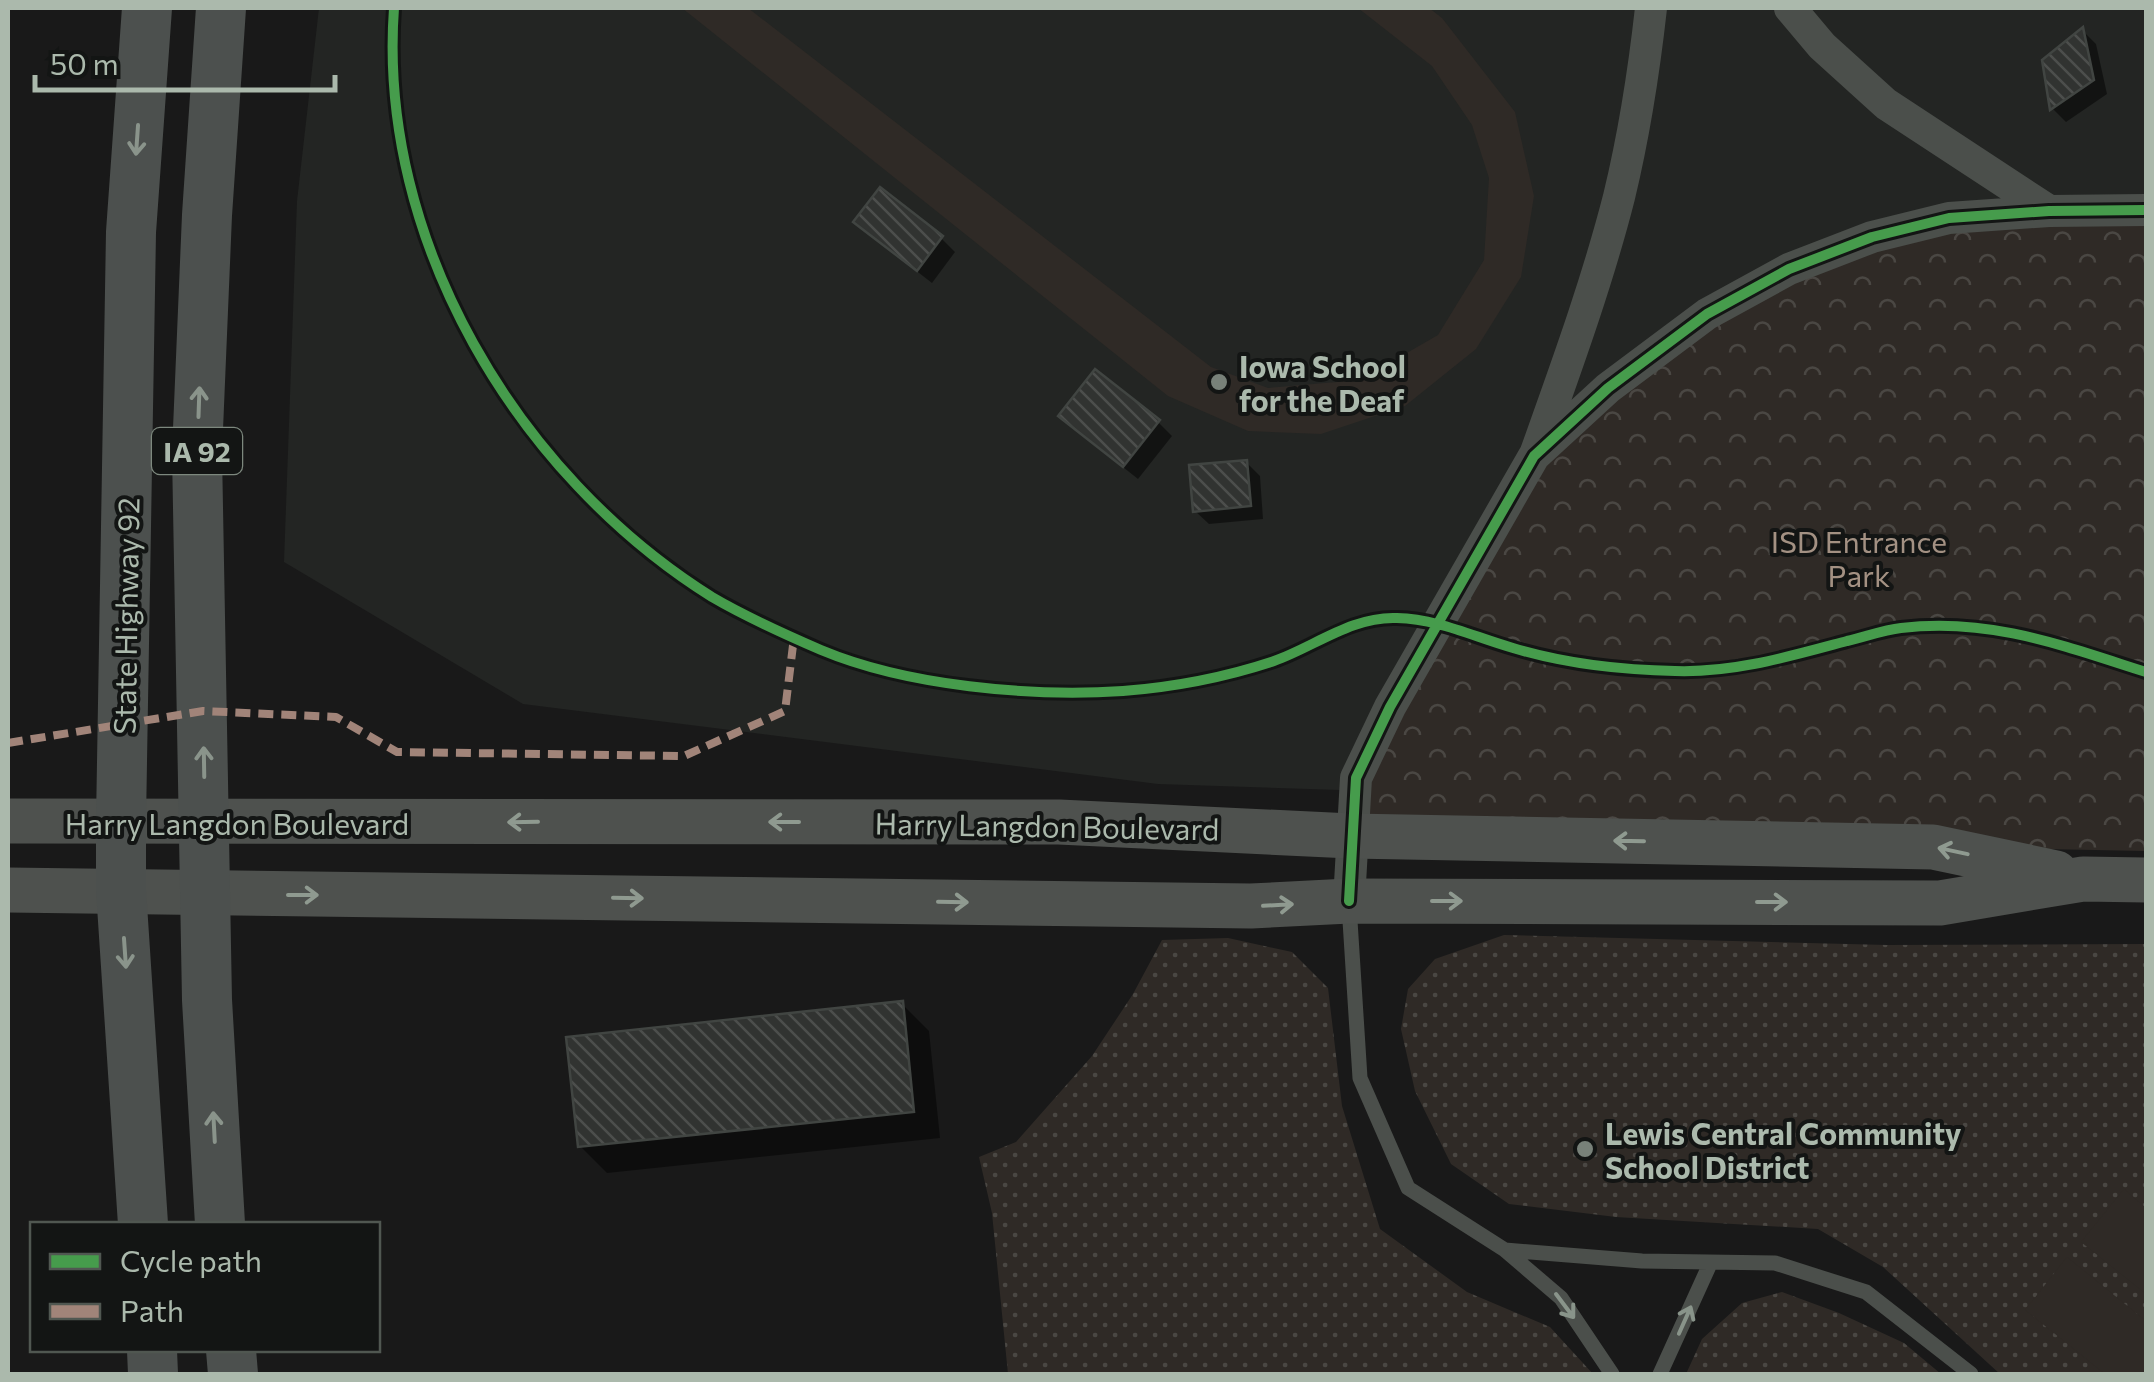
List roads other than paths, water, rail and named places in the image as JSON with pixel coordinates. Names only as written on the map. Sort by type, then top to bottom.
[{"type":"main road","name":"State Highway 92","points":[[144,1222],[121,890],[120,820],[131,232],[147,8]]},
{"type":"main road","name":"IA 92","points":[[220,8],[197,453],[207,1000],[220,1222]]},
{"type":"main road","name":"Harry Langdon Boulevard","points":[[8,821],[1058,822],[1351,836],[1933,847],[2083,879]]},
{"type":"main road","name":"Harry Langdon Boulevard","points":[[8,890],[1251,906],[1349,901],[1940,902],[2083,879],[2146,880]]},
{"type":"street","points":[[1349,901],[1356,778],[1390,707],[1534,456],[1580,330],[1619,196],[1644,72],[1652,8]]},
{"type":"street","points":[[1790,8],[1822,46],[1886,104],[2048,212]]},
{"type":"street","points":[[1534,456],[1650,354],[1707,314],[1789,269],[1872,237],[1948,218],[2146,210]]},
{"type":"lane","points":[[1349,901],[1360,1078],[1408,1188],[1505,1250],[1561,1298],[1612,1374]]},
{"type":"lane","points":[[1505,1250],[1710,1264],[1775,1263],[1866,1292],[1971,1374]]},
{"type":"lane","points":[[1660,1374],[1710,1264]]},
{"type":"place","name":"Iowa School for the Deaf","points":[[1219,382]]},
{"type":"place","name":"Lewis Central Community School District","points":[[1585,1149]]},
{"type":"park label","name":"ISD Entrance Park","points":[[1859,557]]}]
